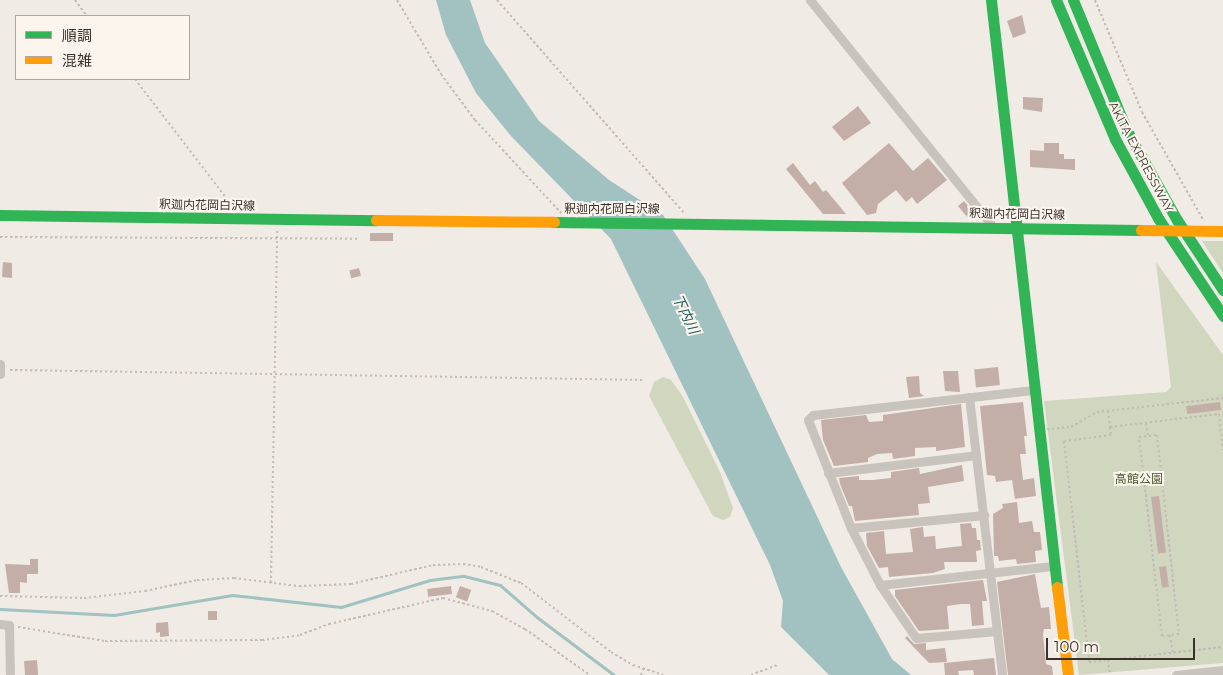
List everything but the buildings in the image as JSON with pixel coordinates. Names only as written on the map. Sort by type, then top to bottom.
[{"type":"main road","points":[[991,0],[1037,430],[1068,675]]},
{"type":"main road","name":"AKITA EXPRESSWAY","points":[[1056,0],[1094,96],[1158,218],[1223,316]]},
{"type":"main road","name":"AKITA EXPRESSWAY","points":[[1073,0],[1127,131],[1177,220],[1223,290]]},
{"type":"main road","name":"釈迦内花岡白沢線","points":[[0,215],[1223,231]]},
{"type":"street","points":[[810,0],[994,228]]},
{"type":"street","points":[[0,364],[0,374]]},
{"type":"street","points":[[997,631],[916,638],[880,585],[851,528],[808,420],[813,415],[1033,390]]},
{"type":"street","points":[[969,397],[1002,675]]},
{"type":"street","points":[[828,473],[976,454]]},
{"type":"street","points":[[851,528],[984,514]]},
{"type":"street","points":[[880,585],[1053,566]]},
{"type":"street","points":[[4,625],[10,675]]},
{"type":"street","points":[[1176,675],[1223,670]]},
{"type":"path","points":[[75,0],[86,15]]},
{"type":"path","points":[[397,0],[436,67],[475,120],[572,222]]},
{"type":"path","points":[[496,0],[689,223]]},
{"type":"path","points":[[1095,0],[1142,112],[1211,231]]},
{"type":"path","points":[[136,80],[243,219]]},
{"type":"path","points":[[271,583],[276,374],[277,219]]},
{"type":"path","points":[[0,237],[358,239]]},
{"type":"path","points":[[0,370],[645,380]]},
{"type":"path","points":[[1037,430],[1071,427],[1089,415],[1108,411],[1223,398]]},
{"type":"path","points":[[1108,411],[1111,435],[1064,441],[1089,662],[1223,647]]},
{"type":"path","points":[[1110,427],[1219,414],[1222,423],[1223,450]]},
{"type":"path","points":[[1146,423],[1148,436]]},
{"type":"path","points":[[1157,435],[1179,634],[1162,636],[1140,437],[1148,436],[1157,435]]},
{"type":"path","points":[[0,596],[84,598],[146,591],[197,580],[234,578],[271,583],[351,584],[433,565],[481,567],[522,583],[611,652],[643,669],[664,675]]},
{"type":"path","points":[[4,625],[105,641],[262,640],[300,634],[329,624],[443,598],[492,611],[525,629],[590,675]]},
{"type":"path","points":[[1170,635],[1173,653]]},
{"type":"path","points":[[1108,660],[1110,675]]},
{"type":"path","points":[[751,675],[777,665]]},
{"type":"path","points":[[641,675],[643,669]]},
{"type":"green space","points":[[1202,241],[1223,241],[1223,273]]},
{"type":"green space","name":"高館公園","points":[[1156,262],[1223,355],[1223,663],[1079,675],[1044,401],[1166,392],[1171,387]]},
{"type":"green space","points":[[663,377],[671,380],[683,397],[720,472],[733,508],[730,517],[723,520],[713,516],[649,396],[654,382]]},
{"type":"water","name":"下内川","points":[[436,0],[470,0],[485,43],[539,121],[609,180],[663,215],[705,279],[841,567],[892,659],[911,675],[829,675],[781,627],[783,601],[770,565],[611,239],[511,136],[476,93],[446,35]]},
{"type":"waterway","points":[[0,609],[114,615],[232,595],[341,607],[430,580],[464,576],[500,585],[538,618],[614,675]]},
{"type":"traffic: fast","points":[[991,0],[1057,587]]},
{"type":"traffic: fast","points":[[1056,0],[1115,139],[1158,218],[1223,316]]},
{"type":"traffic: fast","points":[[1073,0],[1127,131],[1177,220],[1223,290]]},
{"type":"traffic: fast","points":[[0,215],[376,220]]},
{"type":"traffic: fast","points":[[554,222],[1141,230]]},
{"type":"traffic: slow","points":[[376,220],[554,222]]},
{"type":"traffic: slow","points":[[1141,230],[1223,231]]},
{"type":"traffic: slow","points":[[1057,587],[1068,675]]}]
